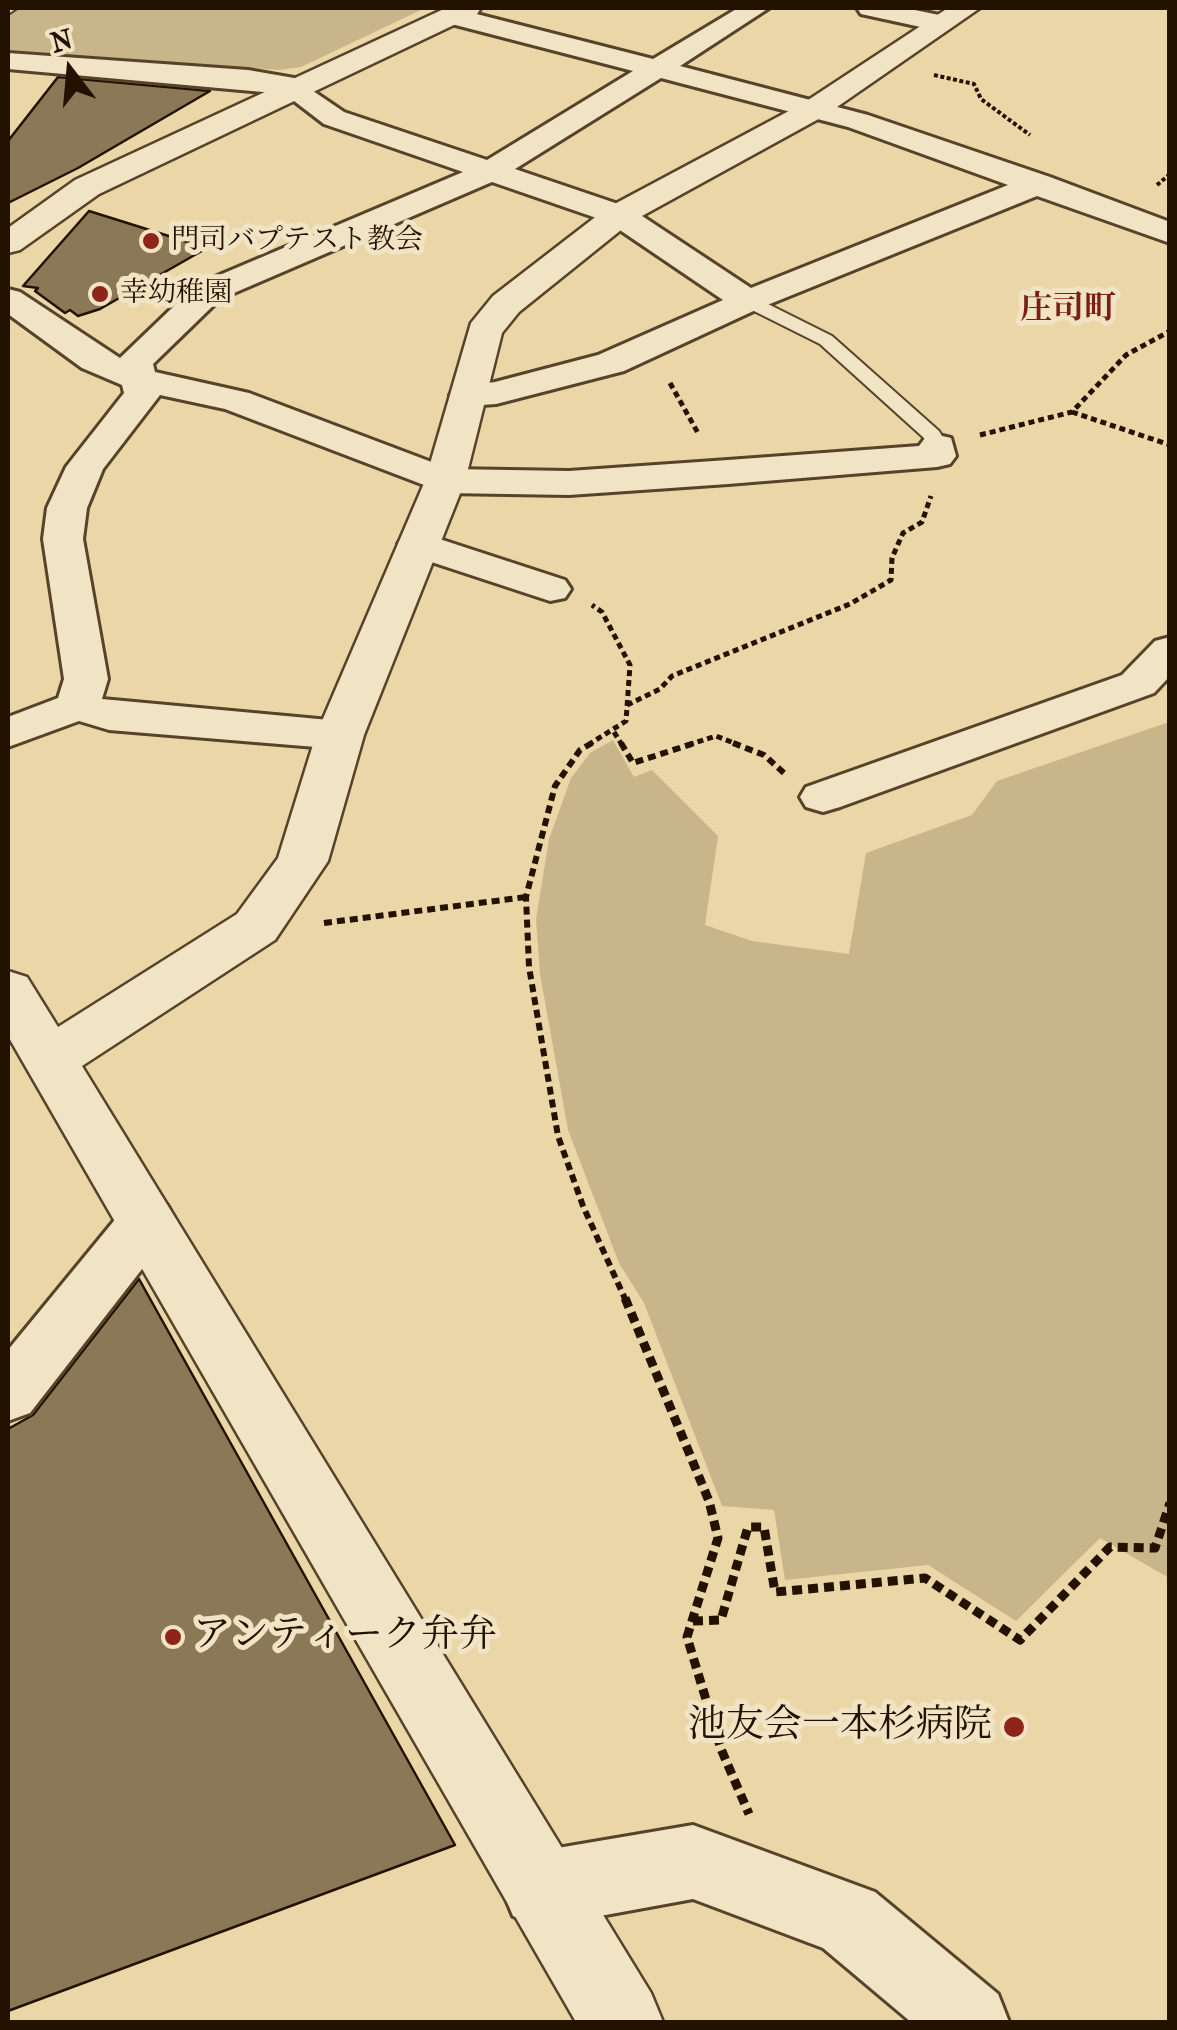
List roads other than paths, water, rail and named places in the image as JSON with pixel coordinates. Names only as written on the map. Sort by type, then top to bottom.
[{"type":"street","points":[[78,706],[86,680],[64,540],[68,508],[85,467],[142,394],[136,362],[208,292],[489,172],[756,8]]},
{"type":"street","points":[[870,8],[953,15]]},
{"type":"street","points":[[8,243],[87,188],[294,87],[460,12],[814,110],[1039,184],[1170,233]]},
{"type":"street","points":[[51,1059],[256,927],[304,860],[340,735],[444,481],[484,331],[506,304],[619,215],[814,110],[953,15]]},
{"type":"street","points":[[8,61],[248,78],[294,87],[334,118],[619,215],[748,302]]},
{"type":"street","points":[[468,395],[545,382],[634,352],[1039,184]]},
{"type":"street","points":[[8,300],[94,360],[138,379],[236,401],[444,481],[570,483],[938,451]]},
{"type":"street","points":[[418,544],[550,589]]},
{"type":"street","points":[[823,797],[1138,684],[1170,650]]},
{"type":"street","points":[[8,733],[78,706],[109,716],[340,735]]},
{"type":"street","points":[[8,990],[622,2022]]},
{"type":"street","points":[[8,1395],[146,1221]]},
{"type":"street","points":[[540,1889],[693,1862],[848,1919],[970,2022]]},
{"type":"lane","points":[[748,302],[826,340],[932,435],[938,451]]},
{"type":"place","name":"門司バプテスト教会","points":[[151,241]]},
{"type":"place","name":"幸幼稚園","points":[[100,294]]},
{"type":"place","name":"アンティーク弁弁","points":[[173,1637]]},
{"type":"place","name":"池友会一本杉病院","points":[[1014,1727]]},
{"type":"district","name":"庄司町","points":[[1068,310]]}]
